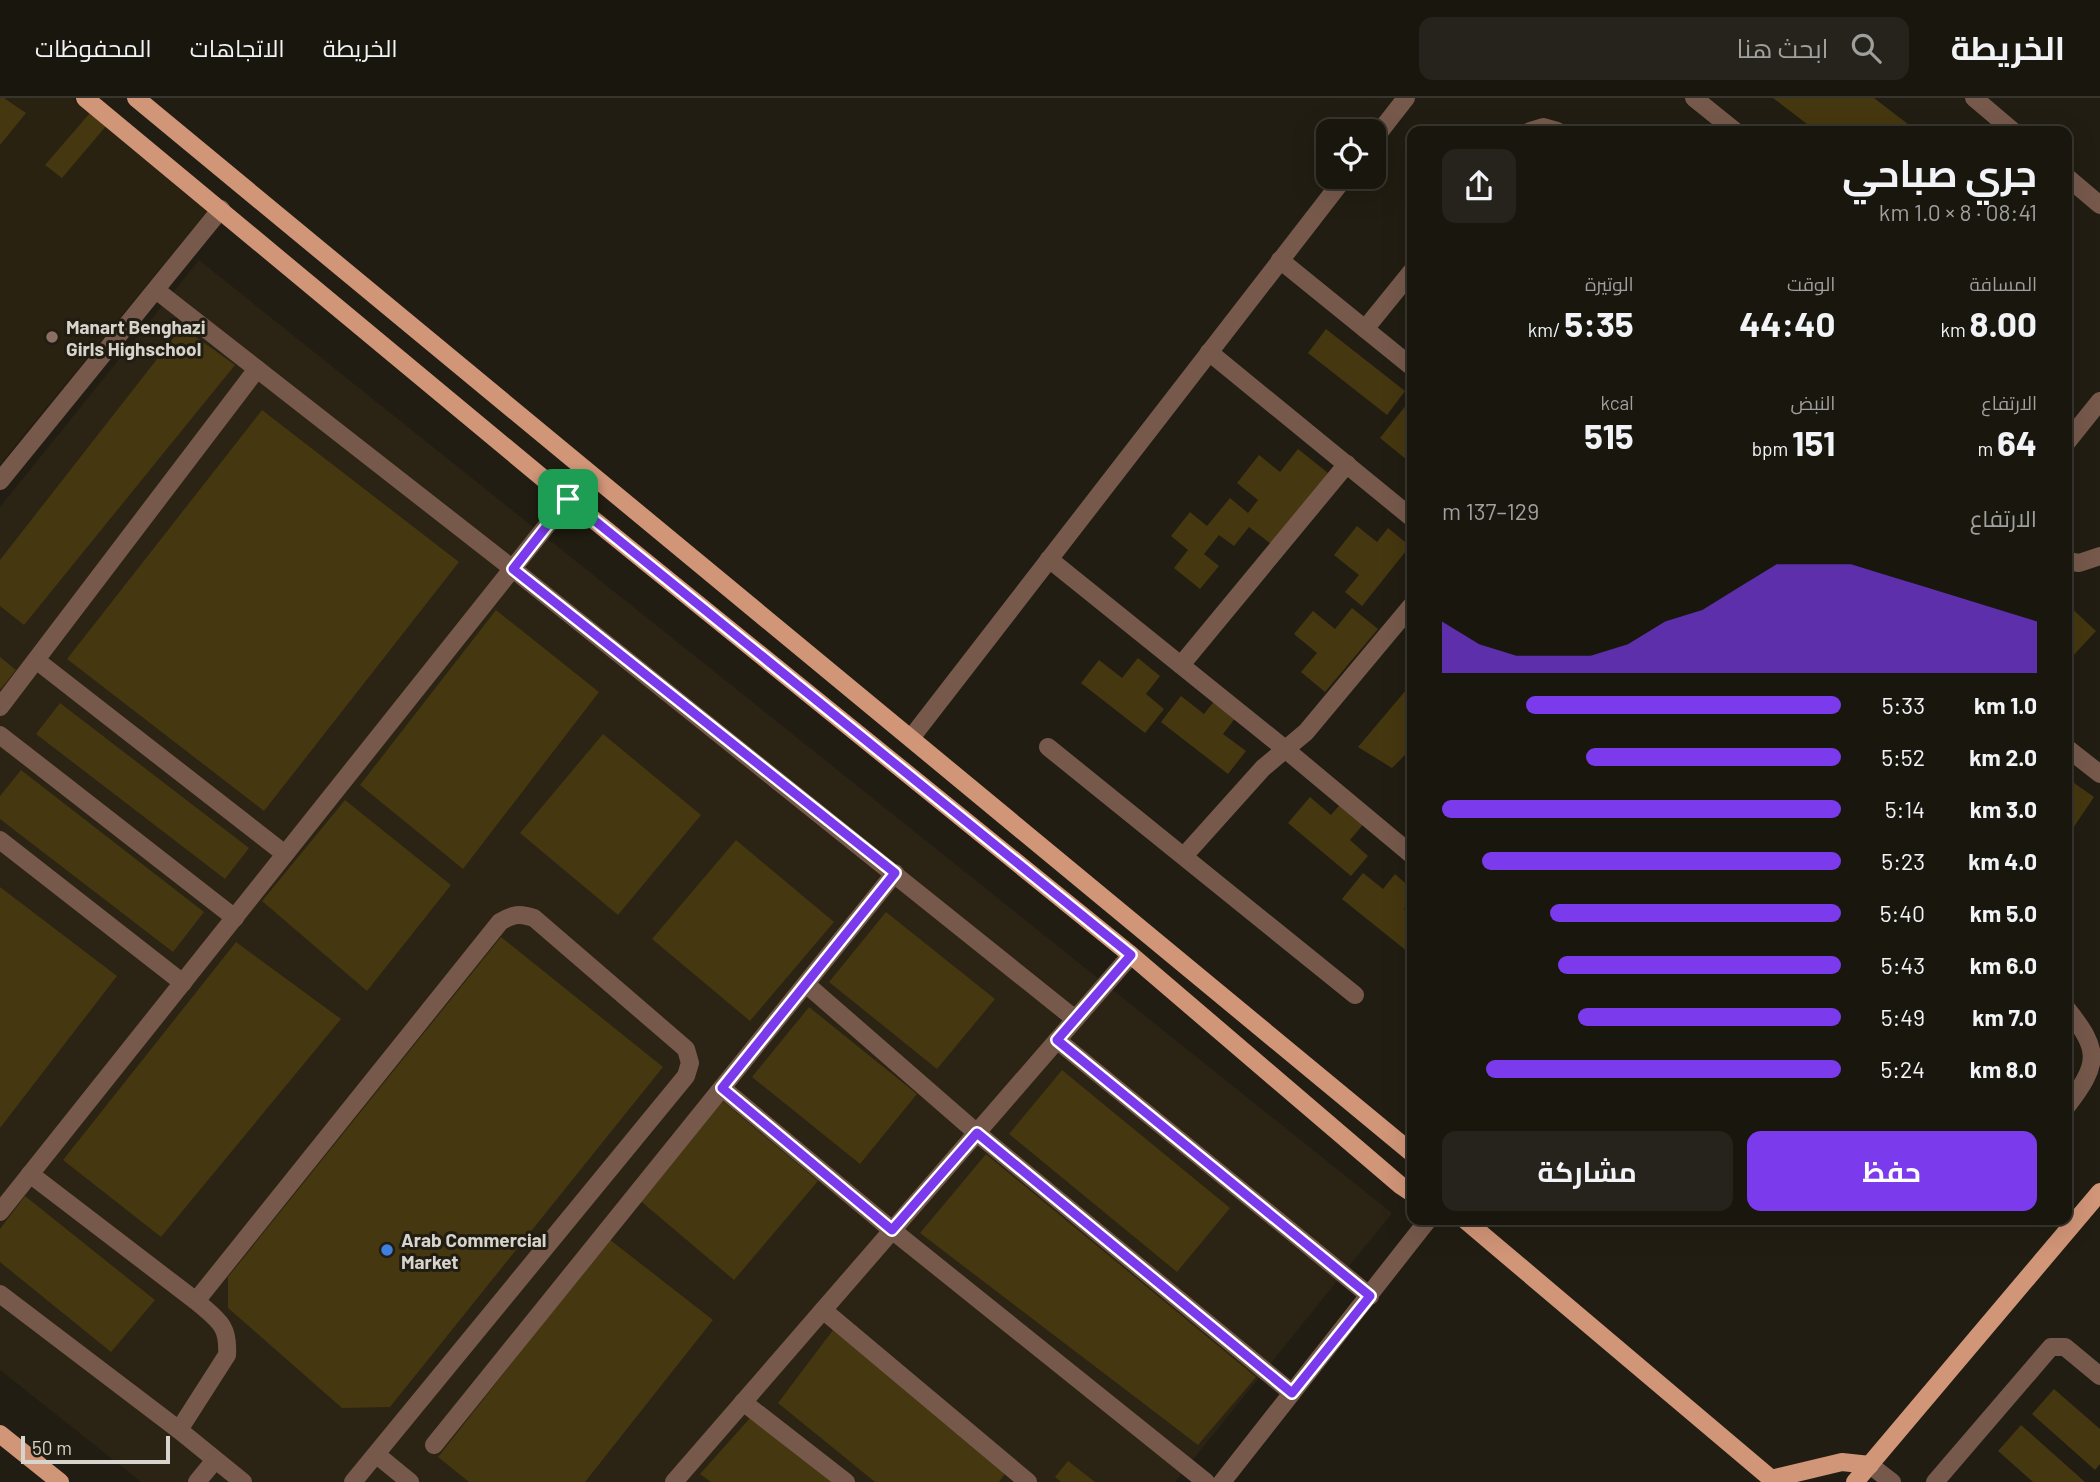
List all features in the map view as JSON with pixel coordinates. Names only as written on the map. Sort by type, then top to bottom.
[{"type":"main road","points":[[85,98],[568,499],[1131,955],[1407,1189]]},
{"type":"main road","points":[[136,98],[1407,1149]]},
{"type":"main road","points":[[1855,1482],[2100,1192]]},
{"type":"main road","points":[[1471,1225],[1772,1481],[1842,1462],[1870,1465]]},
{"type":"main road","points":[[0,1434],[60,1482]]},
{"type":"street","points":[[1386,124],[1406,98]]},
{"type":"street","points":[[1694,98],[1729,126]]},
{"type":"street","points":[[1974,98],[2008,126]]},
{"type":"street","points":[[2072,181],[2100,205]]},
{"type":"street","points":[[911,738],[1336,189]]},
{"type":"street","points":[[0,481],[221,209]]},
{"type":"street","points":[[1280,260],[1407,364]]},
{"type":"street","points":[[1364,329],[1407,277]]},
{"type":"street","points":[[156,290],[513,569],[1076,1019]]},
{"type":"street","points":[[1209,352],[1407,514]]},
{"type":"street","points":[[0,707],[257,369]]},
{"type":"street","points":[[2072,436],[2100,401]]},
{"type":"street","points":[[1181,665],[1347,464]]},
{"type":"street","points":[[0,1212],[568,499]]},
{"type":"street","points":[[2072,561],[2080,562],[2100,556]]},
{"type":"street","points":[[1049,559],[1407,851]]},
{"type":"street","points":[[1184,856],[1263,768],[1306,732],[1407,611]]},
{"type":"street","points":[[36,660],[285,854]]},
{"type":"street","points":[[0,735],[235,918]]},
{"type":"street","points":[[1048,747],[1355,995]]},
{"type":"street","points":[[2072,752],[2100,774]]},
{"type":"street","points":[[0,839],[183,983]]},
{"type":"street","points":[[434,1445],[895,873]]},
{"type":"street","points":[[196,1301],[500,922],[512,914],[524,914],[534,918],[686,1049],[690,1063],[686,1076],[353,1482]]},
{"type":"street","points":[[678,1481],[743,1402],[1131,955]]},
{"type":"street","points":[[806,984],[977,1133],[1292,1393]]},
{"type":"street","points":[[2072,1014],[2087,1027],[2098,1043],[2099,1063],[2094,1089],[2072,1103]]},
{"type":"street","points":[[1057,1040],[1370,1296]]},
{"type":"street","points":[[722,1088],[892,1230],[1206,1482]]},
{"type":"street","points":[[30,1174],[222,1323],[228,1342],[227,1355],[179,1430]]},
{"type":"street","points":[[1222,1482],[1424,1225]]},
{"type":"street","points":[[0,1294],[243,1482]]},
{"type":"street","points":[[823,1310],[1021,1480]]},
{"type":"street","points":[[1935,1482],[2047,1350],[2056,1346],[2065,1347],[2100,1376]]},
{"type":"street","points":[[743,1402],[846,1482]]},
{"type":"street","points":[[377,1455],[410,1482]]},
{"type":"street","points":[[197,1482],[215,1460]]},
{"type":"street","points":[[1870,1465],[1892,1482]]},
{"type":"shaded area","name":"Manart Benghazi Girls Highschool","points":[[0,98],[71,98],[208,210],[0,464]]},
{"type":"shaded area","points":[[199,260],[1392,1213],[1175,1482],[141,1482],[0,1370],[0,507]]},
{"type":"building","points":[[0,98],[26,113],[0,145]]},
{"type":"building","points":[[1773,98],[1874,98],[1910,126],[1809,126]]},
{"type":"building","points":[[90,113],[106,126],[62,178],[45,165]]},
{"type":"building","points":[[182,327],[235,365],[24,625],[0,606],[0,560]]},
{"type":"building","points":[[1326,329],[1405,391],[1387,415],[1308,353]]},
{"type":"building","points":[[1407,404],[1407,460],[1380,438]]},
{"type":"building","points":[[262,410],[459,562],[264,811],[67,659]]},
{"type":"building","points":[[1298,449],[1328,473],[1271,544],[1249,527],[1234,546],[1219,535],[1204,554],[1219,566],[1200,589],[1174,568],[1188,550],[1171,536],[1190,512],[1207,526],[1230,498],[1248,513],[1258,500],[1237,483],[1259,455],[1280,472]]},
{"type":"building","points":[[1357,526],[1377,542],[1388,528],[1407,544],[1407,550],[1362,606],[1345,592],[1359,575],[1334,555]]},
{"type":"building","points":[[1352,608],[1378,629],[1325,692],[1301,672],[1317,653],[1294,634],[1313,611],[1335,629]]},
{"type":"building","points":[[2072,609],[2096,631],[2072,657]]},
{"type":"building","points":[[496,610],[599,692],[463,869],[360,785]]},
{"type":"building","points":[[0,657],[16,670],[0,690]]},
{"type":"building","points":[[1138,658],[1160,676],[1146,694],[1164,709],[1145,733],[1081,683],[1099,660],[1122,678]]},
{"type":"building","points":[[1407,689],[1407,753],[1392,768],[1358,747]]},
{"type":"building","points":[[1181,696],[1204,714],[1215,700],[1236,717],[1223,734],[1246,751],[1228,774],[1161,722]]},
{"type":"building","points":[[60,703],[249,848],[225,879],[36,734]]},
{"type":"building","points":[[603,734],[701,815],[618,915],[520,833]]},
{"type":"building","points":[[21,770],[204,912],[173,952],[0,819],[0,796]]},
{"type":"building","points":[[2072,782],[2094,797],[2072,830]]},
{"type":"building","points":[[1310,797],[1331,815],[1343,801],[1366,821],[1350,840],[1368,856],[1351,876],[1288,823]]},
{"type":"building","points":[[345,800],[451,885],[367,991],[262,901]]},
{"type":"building","points":[[736,840],[834,922],[750,1021],[652,939]]},
{"type":"building","points":[[1363,873],[1383,889],[1395,874],[1407,885],[1407,905],[1404,909],[1407,912],[1407,951],[1342,899]]},
{"type":"building","points":[[0,887],[117,976],[0,1128]]},
{"type":"building","points":[[886,912],[995,999],[937,1069],[829,982]]},
{"type":"building","points":[[501,937],[663,1067],[390,1407],[342,1408],[228,1308],[228,1277]]},
{"type":"building","points":[[236,942],[341,1019],[161,1237],[63,1160]]},
{"type":"building","points":[[809,1007],[917,1094],[860,1164],[752,1077]]},
{"type":"building","points":[[1062,1070],[1230,1208],[1177,1272],[1009,1134]]},
{"type":"building","points":[[720,1099],[818,1181],[734,1280],[637,1198]]},
{"type":"building","points":[[986,1154],[1256,1377],[1198,1445],[920,1233]]},
{"type":"building","points":[[25,1196],[155,1300],[111,1352],[0,1262],[0,1229]]},
{"type":"building","points":[[609,1239],[713,1320],[585,1482],[469,1482],[438,1457]]},
{"type":"building","points":[[833,1330],[1007,1471],[999,1482],[875,1482],[778,1403]]},
{"type":"building","points":[[2054,1389],[2100,1429],[2100,1464],[2095,1470],[2032,1414]]},
{"type":"building","points":[[750,1418],[835,1482],[711,1482],[700,1474]]},
{"type":"building","points":[[2021,1425],[2085,1482],[2033,1482],[1998,1451]]},
{"type":"building","points":[[1068,1461],[1095,1482],[1061,1482],[1055,1477]]},
{"type":"place","name":"Manart Benghazi Girls Highschool","points":[[52,337]]},
{"type":"place","name":"Arab Commercial Market","points":[[387,1250]]},
{"type":"route","points":[[568,499],[1131,955],[1057,1040],[1370,1296],[1292,1393],[977,1133],[892,1230],[722,1088],[895,873],[513,569],[568,499]]}]
